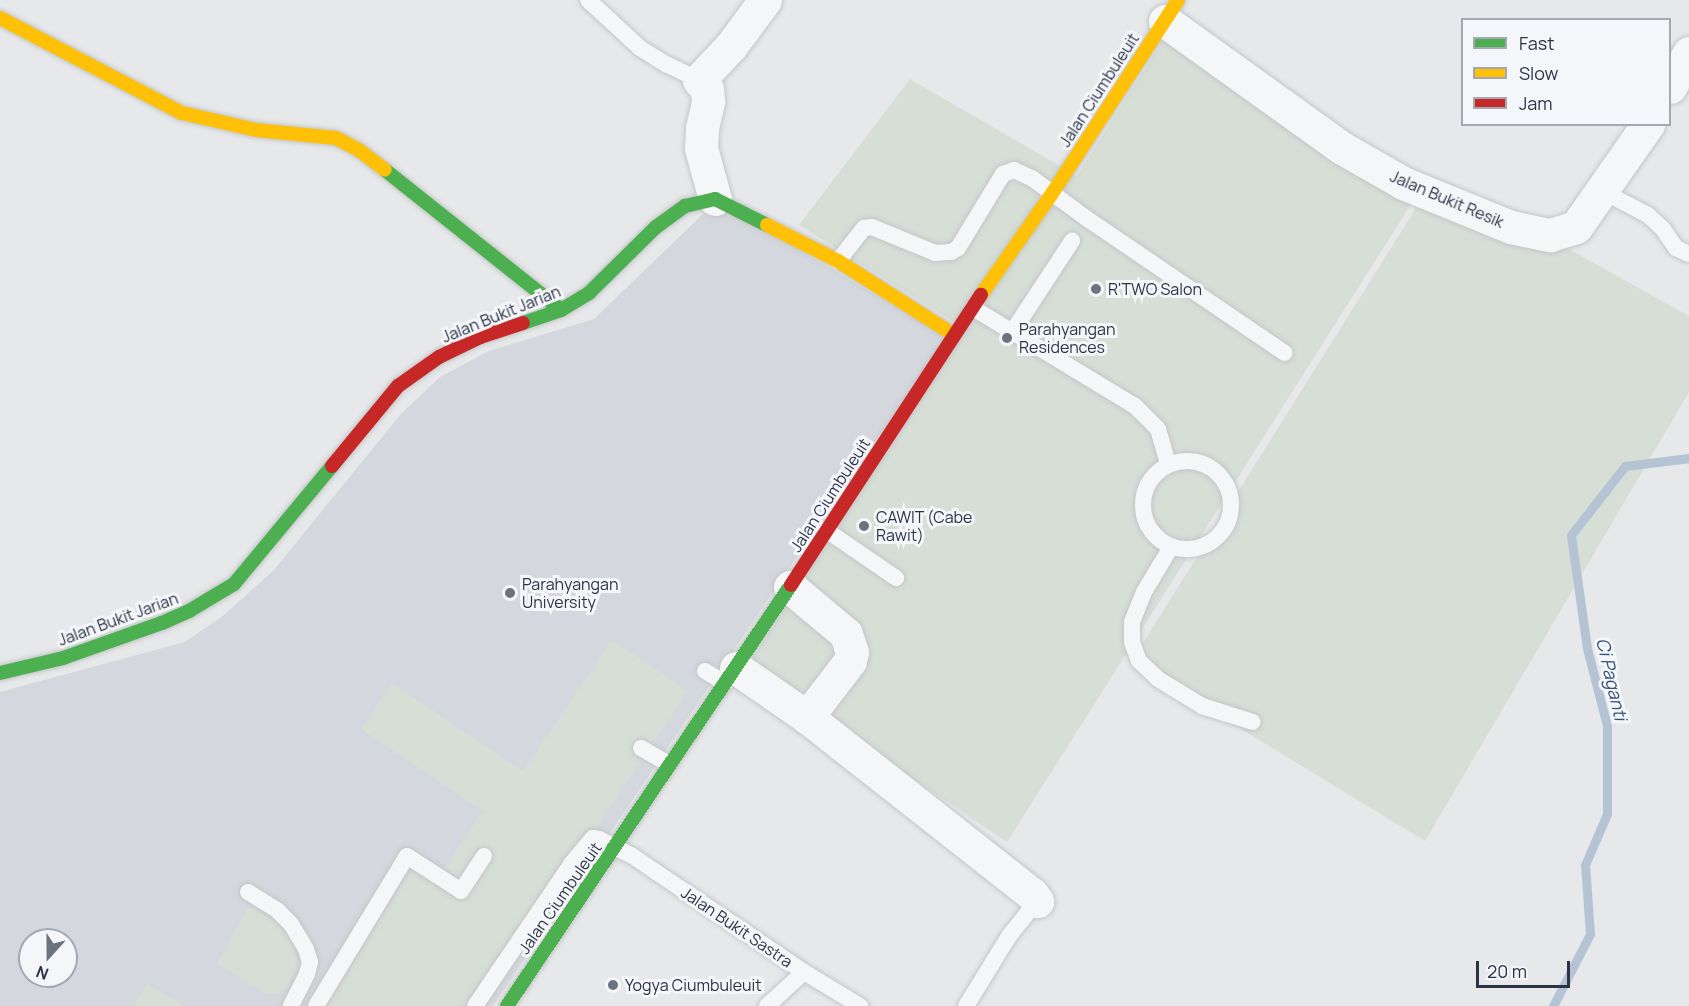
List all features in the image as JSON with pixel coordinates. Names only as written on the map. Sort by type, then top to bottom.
[{"type":"street","points":[[765,0],[731,46],[699,80],[707,89],[708,100],[702,128],[702,148],[715,199],[838,261],[954,335]]},
{"type":"street","name":"Jalan Bukit Resik","points":[[1172,10],[1342,148],[1403,183],[1511,227],[1550,235],[1576,227],[1647,126]]},
{"type":"street","name":"Jalan Ciumbuleuit","points":[[507,1006],[616,846],[669,764],[722,674],[790,587],[954,335],[1053,192],[1172,10]]},
{"type":"street","points":[[0,18],[182,113],[256,130],[336,138],[360,151],[423,199],[561,310]]},
{"type":"street","points":[[1671,85],[1689,53]]},
{"type":"street","name":"Jalan Bukit Jarian","points":[[0,673],[63,658],[162,623],[234,584],[249,569],[398,386],[439,357],[480,337],[561,310],[589,292],[656,227],[685,206],[715,199]]},
{"type":"street","points":[[790,587],[846,634],[852,652],[850,660],[807,717]]},
{"type":"street","points":[[722,674],[807,717],[1023,886],[1037,901]]},
{"type":"lane","points":[[588,0],[640,48],[699,80]]},
{"type":"lane","points":[[838,261],[864,228],[872,227],[935,253],[951,252],[958,248],[1003,174],[1009,170],[1033,179],[1053,192],[1086,218],[1285,353]]},
{"type":"lane","points":[[1602,191],[1648,215],[1663,229],[1676,248],[1689,254]]},
{"type":"lane","points":[[1013,331],[1072,241]]},
{"type":"lane","points":[[973,308],[1135,406],[1158,429],[1168,464]]},
{"type":"lane","points":[[1185,460],[1203,464],[1218,473],[1228,487],[1232,504],[1229,522],[1219,536],[1205,546],[1188,550],[1171,547],[1156,537],[1146,523],[1142,506],[1145,489],[1154,474],[1168,464],[1185,460]]},
{"type":"lane","points":[[826,530],[896,578]]},
{"type":"lane","points":[[1171,547],[1144,592],[1132,622],[1132,642],[1138,661],[1158,679],[1202,706],[1253,722]]},
{"type":"lane","points":[[641,748],[669,764]]},
{"type":"lane","points":[[474,1006],[587,843],[593,838],[616,846]]},
{"type":"lane","name":"Jalan Bukit Sastra","points":[[616,846],[804,972],[860,1006]]},
{"type":"lane","points":[[316,1006],[407,856],[462,891],[484,856]]},
{"type":"lane","points":[[248,892],[278,911],[291,924],[306,949],[310,962],[307,974],[291,1006]]},
{"type":"lane","points":[[966,1006],[1009,936],[1037,901]]},
{"type":"lane","points":[[507,959],[529,973]]},
{"type":"lane","points":[[768,1006],[804,972]]},
{"type":"shaded area","points":[[1166,36],[1415,198],[1007,842],[747,667],[967,330],[799,225],[910,79],[1077,176]]},
{"type":"shaded area","points":[[1418,205],[1565,247],[1689,316],[1689,392],[1425,841],[1131,662]]},
{"type":"shaded area","name":"Parahyangan University","points":[[729,209],[946,336],[493,1006],[0,1006],[0,692],[185,642],[224,615],[273,571],[401,414],[440,377],[489,351],[594,319],[703,214]]},
{"type":"shaded area","points":[[612,640],[688,691],[476,1006],[320,1006],[421,857],[442,871],[483,811],[361,729],[392,683],[523,771]]},
{"type":"shaded area","points":[[249,906],[276,922],[290,936],[296,957],[296,969],[288,988],[278,994],[267,994],[217,963]]},
{"type":"shaded area","points":[[147,984],[185,1006],[133,1006]]},
{"type":"waterway","name":"Ci Paganti","points":[[1553,1006],[1590,934],[1585,865],[1607,814],[1607,726],[1587,648],[1571,535],[1625,466],[1689,458]]},
{"type":"traffic: fast","points":[[385,170],[561,310]]},
{"type":"traffic: fast","points":[[523,323],[561,310],[589,293],[656,227],[685,206],[715,199],[767,225]]},
{"type":"traffic: fast","points":[[0,673],[63,658],[162,623],[189,611],[234,584],[332,466]]},
{"type":"traffic: fast","points":[[507,1006],[791,585]]},
{"type":"traffic: slow","points":[[981,295],[1053,192],[1178,0]]},
{"type":"traffic: slow","points":[[0,18],[182,113],[256,130],[336,138],[360,151],[385,170]]},
{"type":"traffic: slow","points":[[767,225],[838,261],[954,335]]},
{"type":"traffic: jam","points":[[791,585],[981,295]]},
{"type":"traffic: jam","points":[[332,466],[398,386],[439,357],[480,337],[523,323]]},
{"type":"place","name":"R'TWO Salon","points":[[1096,289]]},
{"type":"place","name":"Parahyangan Residences","points":[[1007,338]]},
{"type":"place","name":"CAWIT (Cabe Rawit)","points":[[864,526]]},
{"type":"place","name":"Parahyangan University","points":[[510,593]]},
{"type":"place","name":"Yogya Ciumbuleuit","points":[[613,985]]}]
